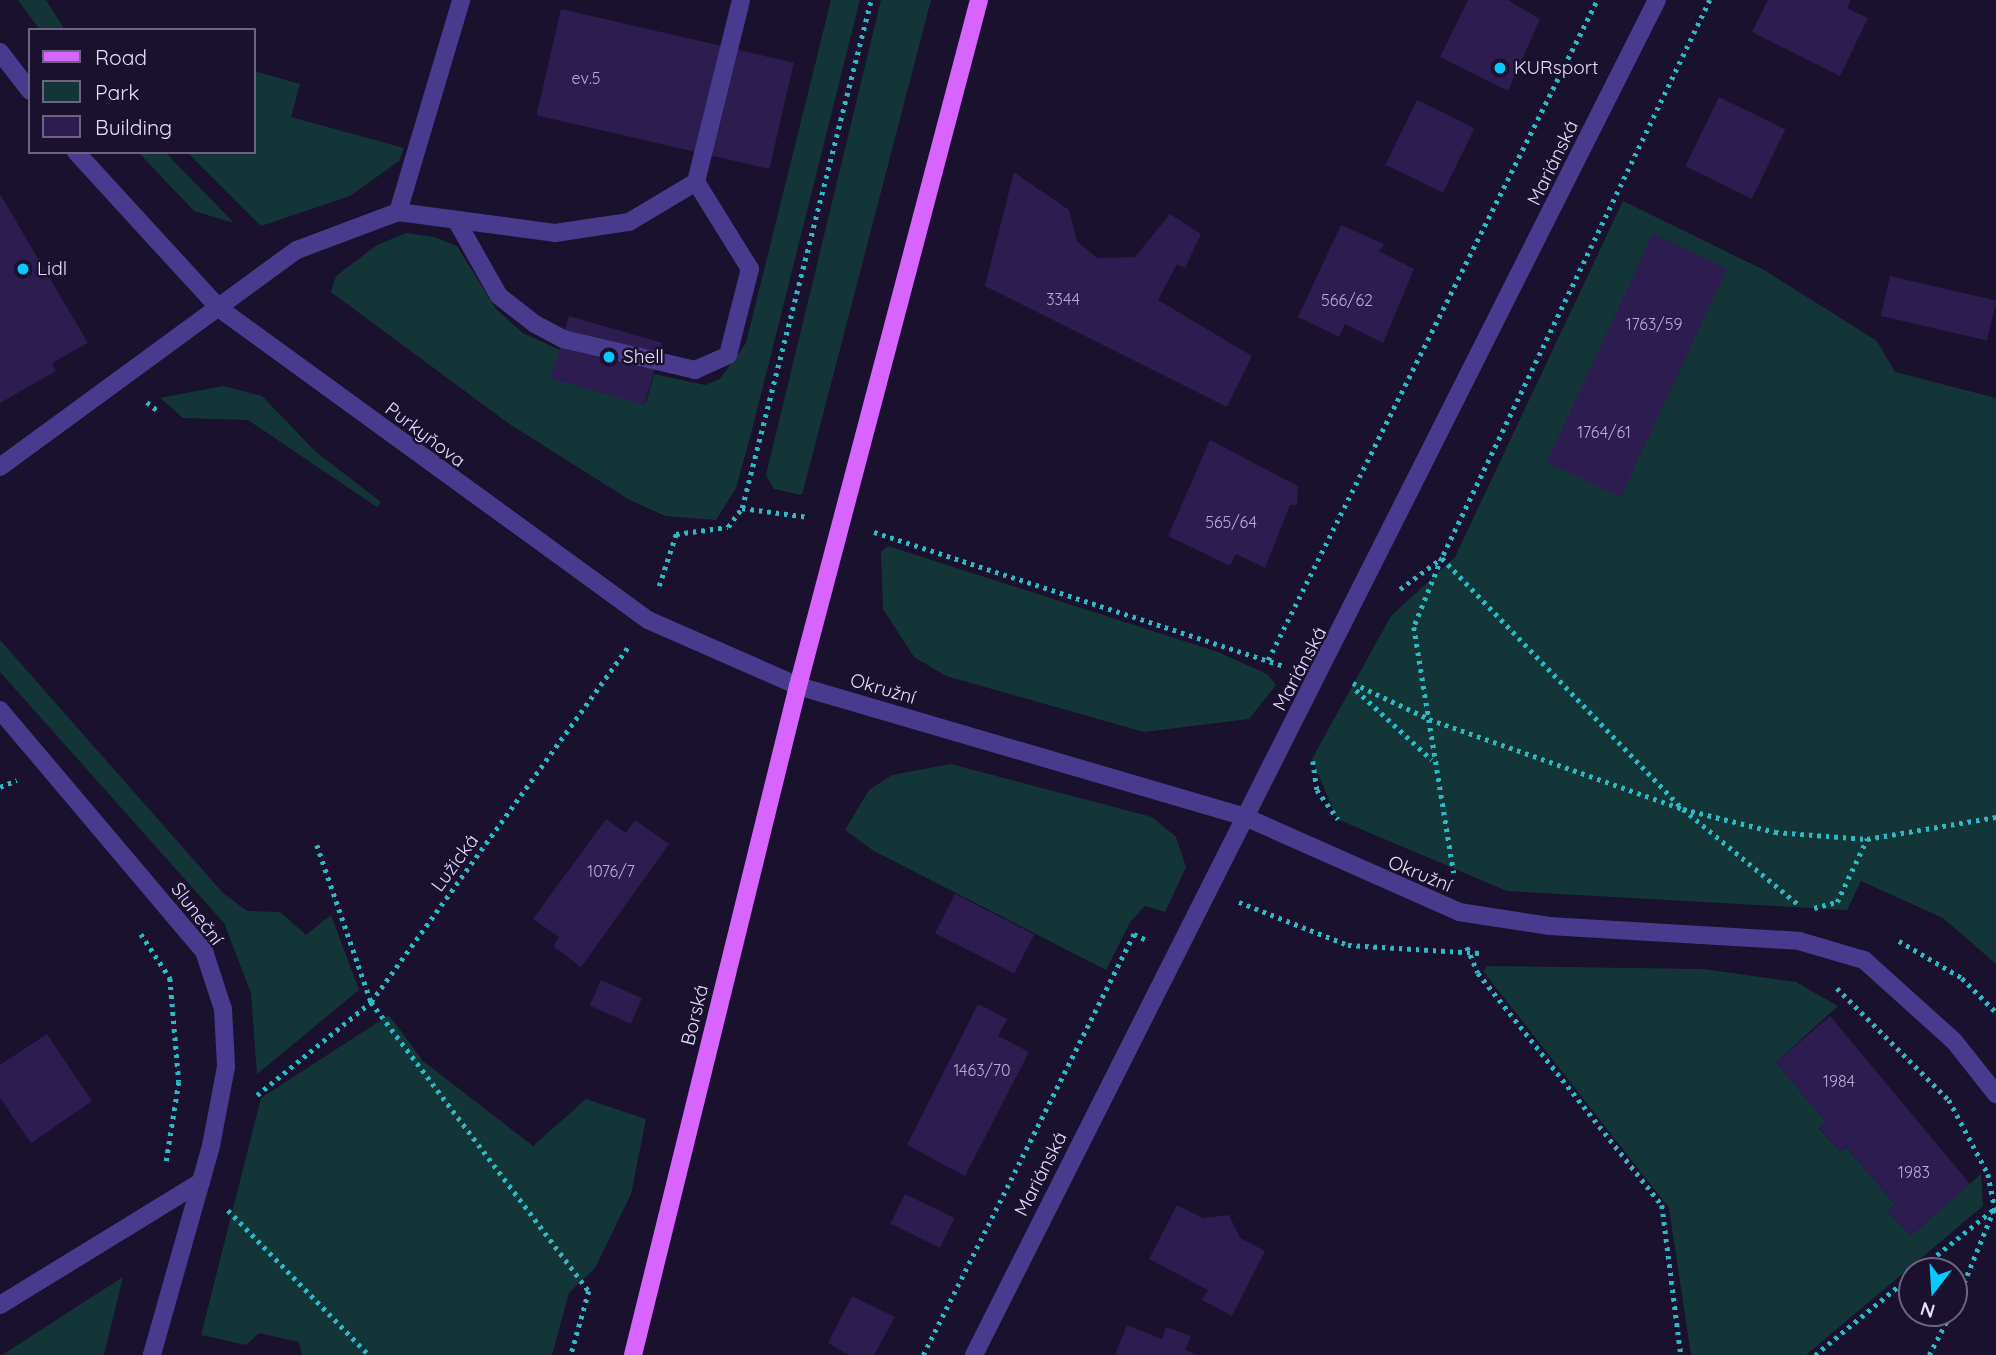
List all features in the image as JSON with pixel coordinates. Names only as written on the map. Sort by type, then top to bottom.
[{"type":"main road","name":"Borská","points":[[632,1355],[799,686],[979,0]]},
{"type":"street","points":[[398,212],[461,0]]},
{"type":"street","points":[[0,467],[220,309],[297,250],[398,212],[555,233],[629,222],[696,182],[741,0]]},
{"type":"street","name":"Mariánská","points":[[974,1355],[1245,817],[1321,677],[1657,0]]},
{"type":"street","points":[[0,52],[28,89]]},
{"type":"street","name":"Purkyňova","points":[[78,154],[220,309],[648,620],[799,686]]},
{"type":"street","points":[[456,220],[499,296],[535,324],[563,339],[695,370],[728,355],[750,269],[696,182]]},
{"type":"street","name":"Okružní","points":[[799,686],[1245,817],[1459,912],[1549,926],[1799,941],[1864,960],[1954,1041],[1996,1094]]},
{"type":"street","name":"Sluneční","points":[[0,710],[204,951],[223,1009],[226,1067],[201,1182],[152,1355]]},
{"type":"street","points":[[0,1305],[201,1182]]},
{"type":"path","points":[[871,0],[742,508],[841,522],[1352,686],[1429,719],[1683,809],[1775,832],[1867,839],[1996,817]]},
{"type":"path","points":[[1268,660],[1597,0]]},
{"type":"path","points":[[1681,1355],[1662,1205],[1478,974],[1468,953],[1433,760],[1429,719],[1413,627],[1442,558],[1710,0]]},
{"type":"path","name":"Lužická","points":[[257,1095],[371,1002],[648,620],[676,534],[728,527],[742,508]]},
{"type":"path","points":[[1389,597],[1442,558]]},
{"type":"path","points":[[1442,558],[1683,809],[1805,910],[1837,902],[1867,839]]},
{"type":"path","points":[[1352,686],[1357,673]]},
{"type":"path","points":[[1352,686],[1433,760]]},
{"type":"path","points":[[9,770],[26,789]]},
{"type":"path","points":[[0,787],[18,779]]},
{"type":"path","points":[[317,845],[371,1002],[589,1291],[571,1355]]},
{"type":"path","points":[[1231,913],[1236,901],[1348,945],[1496,953]]},
{"type":"path","points":[[133,922],[170,978],[179,1082],[159,1208]]},
{"type":"path","points":[[923,1355],[1134,934],[1176,953]]},
{"type":"path","points":[[1826,983],[1949,1100],[1988,1174],[1995,1211],[1968,1274]]},
{"type":"path","points":[[201,1182],[369,1355]]},
{"type":"path","points":[[1935,1257],[1995,1211]]},
{"type":"path","points":[[1815,1355],[1898,1287]]},
{"type":"path","points":[[1929,1355],[1944,1327]]},
{"type":"green space","points":[[18,0],[46,0],[64,28],[39,28]]},
{"type":"green space","points":[[831,0],[860,0],[736,488],[716,520],[665,516],[628,499],[508,423],[331,292],[336,276],[377,245],[406,233],[434,237],[457,246],[496,309],[523,333],[560,350],[553,379],[646,403],[654,374],[705,385],[720,379],[746,343]]},
{"type":"green space","points":[[881,0],[931,0],[802,495],[774,489],[766,475]]},
{"type":"green space","points":[[256,72],[300,84],[291,117],[404,148],[399,161],[350,196],[261,226],[189,154],[256,154]]},
{"type":"green space","points":[[140,154],[167,154],[234,223],[194,211]]},
{"type":"green space","points":[[1623,201],[1764,270],[1877,341],[1895,372],[1996,398],[1996,964],[1943,918],[1861,881],[1847,910],[1507,891],[1337,819],[1312,759],[1391,616],[1455,557]]},
{"type":"green space","points":[[223,386],[262,396],[316,452],[381,502],[377,507],[248,420],[183,418],[160,398]]},
{"type":"green space","points":[[888,546],[1218,652],[1267,674],[1276,685],[1249,719],[1144,732],[946,676],[914,657],[883,609],[881,552]]},
{"type":"green space","points":[[0,640],[223,893],[247,911],[280,912],[306,935],[331,915],[359,990],[257,1074],[251,993],[224,923],[0,672]]},
{"type":"green space","points":[[951,764],[1152,817],[1176,837],[1186,867],[1165,912],[1145,906],[1130,922],[1106,970],[874,851],[845,830],[869,790],[892,775]]},
{"type":"green space","points":[[1487,966],[1703,969],[1796,982],[1838,1006],[1776,1062],[1826,1122],[1819,1128],[1840,1152],[1846,1147],[1895,1204],[1888,1211],[1910,1236],[1981,1174],[1983,1206],[1922,1257],[1898,1257],[1898,1278],[1806,1355],[1691,1355],[1669,1208],[1483,971]]},
{"type":"green space","points":[[389,1015],[423,1061],[533,1146],[586,1099],[646,1119],[631,1194],[595,1268],[569,1293],[552,1355],[302,1355],[299,1342],[259,1333],[246,1345],[201,1335],[261,1098]]},
{"type":"green space","points":[[123,1277],[104,1355],[2,1355]]},
{"type":"building","points":[[1468,0],[1508,0],[1540,19],[1508,91],[1440,57]]},
{"type":"building","points":[[1768,0],[1851,0],[1847,8],[1868,18],[1840,76],[1752,32]]},
{"type":"building","points":[[561,9],[794,63],[769,169],[536,115]]},
{"type":"building","points":[[1719,97],[1786,129],[1752,199],[1685,166]]},
{"type":"building","points":[[1417,100],[1475,128],[1443,193],[1385,165]]},
{"type":"building","points":[[1014,172],[1069,210],[1077,241],[1097,258],[1135,257],[1170,214],[1201,234],[1185,268],[1177,264],[1158,300],[1252,356],[1227,407],[985,286]]},
{"type":"building","name":"Lidl","points":[[0,194],[88,343],[52,363],[56,371],[0,403]]},
{"type":"building","points":[[1341,225],[1384,244],[1379,251],[1414,269],[1383,343],[1345,324],[1339,337],[1298,317]]},
{"type":"building","points":[[1653,234],[1727,269],[1621,497],[1547,462]]},
{"type":"building","points":[[1890,276],[1996,300],[1987,340],[1881,316]]},
{"type":"building","name":"Shell","points":[[569,316],[662,343],[644,405],[551,378]]},
{"type":"building","points":[[1210,440],[1298,486],[1297,505],[1290,505],[1265,568],[1236,554],[1230,566],[1168,536]]},
{"type":"building","points":[[606,819],[626,833],[635,820],[669,844],[581,967],[553,946],[559,937],[533,919]]},
{"type":"building","points":[[955,894],[1034,934],[1014,974],[935,933]]},
{"type":"building","points":[[601,980],[642,998],[631,1024],[590,1006]]},
{"type":"building","points":[[978,1004],[1007,1019],[998,1036],[1029,1052],[965,1176],[907,1145]]},
{"type":"building","points":[[1830,1016],[1970,1184],[1910,1236],[1888,1211],[1895,1204],[1846,1147],[1840,1152],[1819,1127],[1826,1122],[1776,1062]]},
{"type":"building","points":[[47,1034],[92,1101],[31,1143],[0,1098],[0,1065]]},
{"type":"building","points":[[905,1194],[954,1218],[940,1248],[891,1224]]},
{"type":"building","points":[[1177,1205],[1203,1218],[1229,1215],[1240,1238],[1265,1251],[1232,1316],[1202,1300],[1208,1290],[1149,1259]]},
{"type":"building","points":[[852,1296],[895,1317],[874,1355],[849,1355],[828,1343]]},
{"type":"building","points":[[1127,1325],[1162,1339],[1166,1327],[1191,1336],[1185,1350],[1197,1355],[1115,1355]]},
{"type":"place","name":"KURsport","points":[[1500,68]]},
{"type":"place","name":"Lidl","points":[[23,269]]},
{"type":"place","name":"Shell","points":[[609,357]]}]
